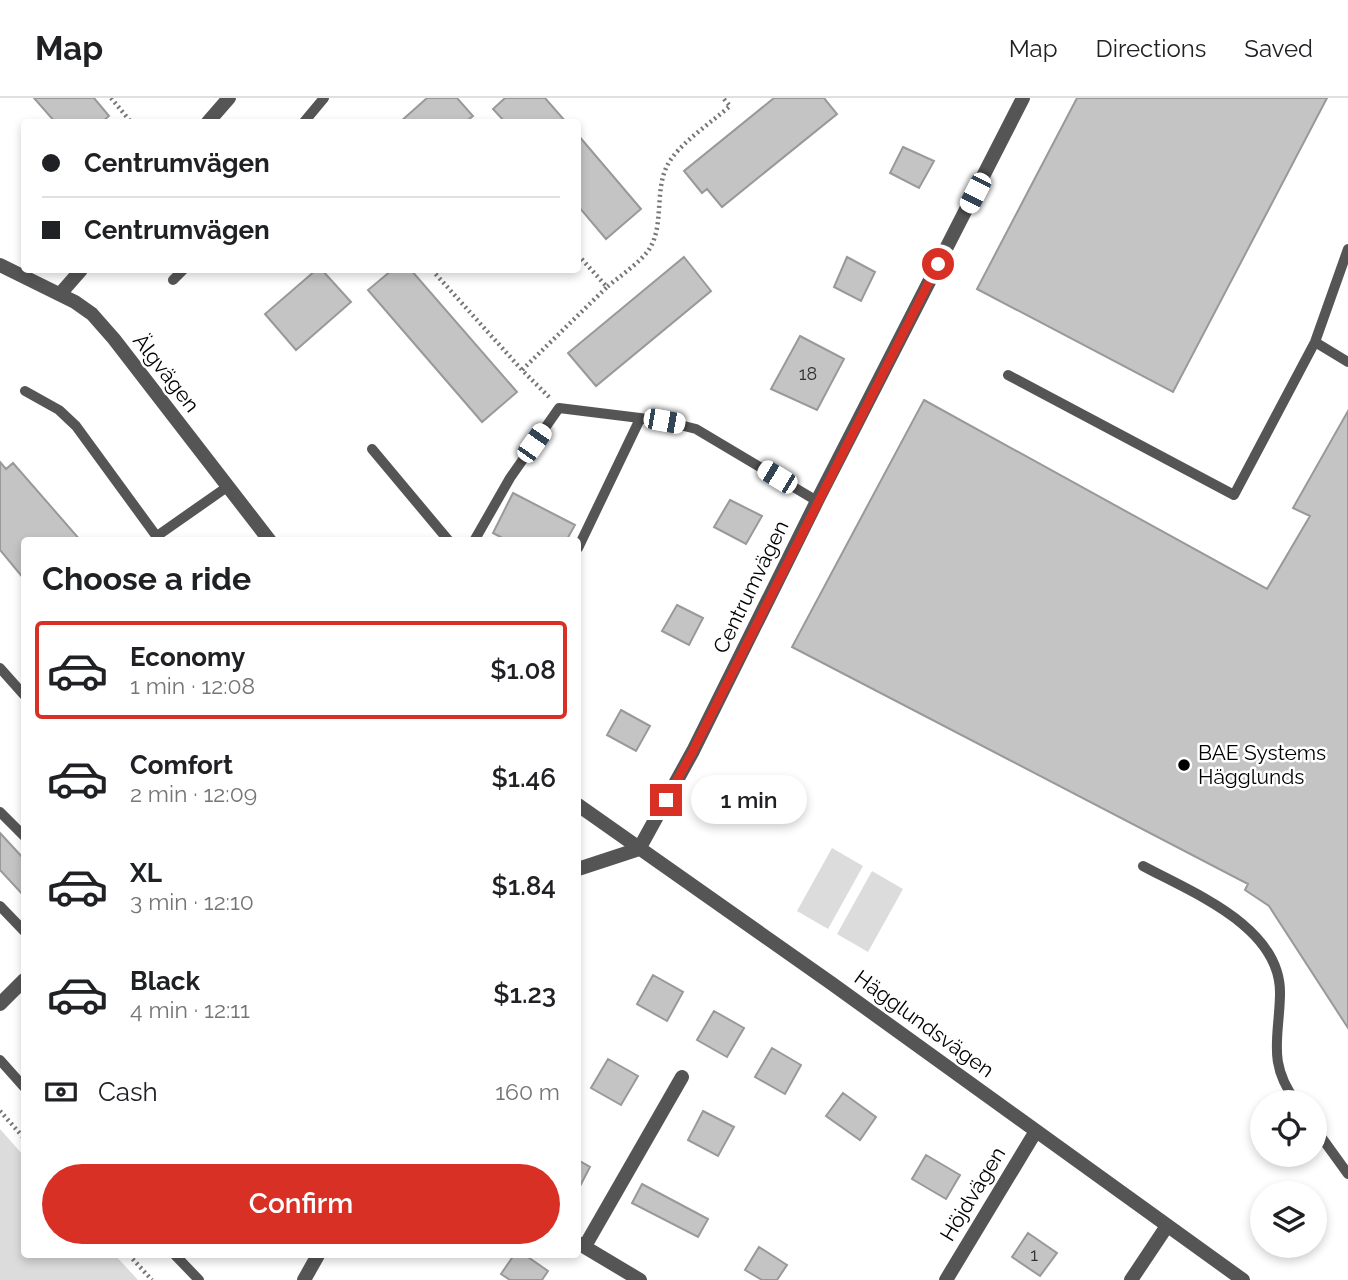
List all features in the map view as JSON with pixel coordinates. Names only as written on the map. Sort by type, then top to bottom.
[{"type":"street","points":[[211,119],[229,98]]},
{"type":"street","name":"Centrumvägen","points":[[639,849],[693,751],[1023,98]]},
{"type":"street","name":"Älgvägen","points":[[0,265],[60,294],[92,314],[267,537]]},
{"type":"street","points":[[60,294],[78,273]]},
{"type":"street","name":"Hägglundsvägen","points":[[581,807],[1243,1280]]},
{"type":"street","points":[[581,868],[639,849]]},
{"type":"street","points":[[0,1004],[21,983]]},
{"type":"street","points":[[640,1280],[581,1244],[682,1077]]},
{"type":"street","name":"Höjdvägen","points":[[946,1280],[1036,1131]]},
{"type":"street","points":[[1131,1280],[1167,1226]]},
{"type":"street","points":[[304,1280],[316,1258]]},
{"type":"lane","points":[[306,119],[324,98]]},
{"type":"lane","points":[[1008,375],[1234,495],[1315,342],[1345,271],[1348,249]]},
{"type":"lane","points":[[173,280],[180,273]]},
{"type":"lane","points":[[1315,342],[1348,362]]},
{"type":"lane","points":[[25,391],[59,410],[76,426],[157,537]]},
{"type":"lane","points":[[476,537],[510,478],[559,408],[674,423],[696,429],[817,501]]},
{"type":"lane","points":[[581,542],[640,419]]},
{"type":"lane","points":[[372,449],[446,537]]},
{"type":"lane","points":[[159,537],[227,487]]},
{"type":"lane","points":[[0,668],[21,692]]},
{"type":"lane","points":[[0,811],[21,833]]},
{"type":"lane","points":[[1143,866],[1232,915],[1250,930],[1268,954],[1279,977],[1276,1052],[1280,1073],[1289,1090]]},
{"type":"lane","points":[[0,906],[21,929]]},
{"type":"lane","points":[[0,1060],[21,1084]]},
{"type":"lane","points":[[1327,1146],[1348,1174]]},
{"type":"lane","points":[[178,1258],[199,1280]]},
{"type":"path","points":[[111,98],[128,119]]},
{"type":"path","points":[[522,370],[648,250],[655,234],[660,191],[668,164],[730,106],[723,98]]},
{"type":"path","points":[[581,258],[607,287]]},
{"type":"path","points":[[435,273],[559,408]]},
{"type":"path","points":[[0,1111],[21,1135]]},
{"type":"path","points":[[132,1258],[152,1280]]},
{"type":"shaded area","points":[[832,848],[863,866],[828,929],[797,911]]},
{"type":"shaded area","points":[[872,871],[903,889],[868,952],[837,934]]},
{"type":"shaded area","points":[[0,1129],[21,1153],[21,1258],[118,1258],[138,1280],[0,1280]]},
{"type":"building","points":[[34,98],[94,98],[109,116],[106,119],[52,119]]},
{"type":"building","points":[[427,98],[457,98],[473,116],[469,119],[403,119]]},
{"type":"building","points":[[505,98],[545,98],[563,119],[502,119],[493,109]]},
{"type":"building","points":[[774,98],[824,98],[837,114],[722,207],[707,189],[702,193],[684,171]]},
{"type":"building","points":[[1077,98],[1327,98],[1173,392],[977,289]]},
{"type":"building","points":[[581,139],[641,209],[606,239],[581,210]]},
{"type":"building","points":[[903,147],[934,161],[919,188],[890,173]]},
{"type":"building","points":[[684,257],[711,291],[596,386],[568,353]]},
{"type":"building","points":[[847,257],[875,272],[861,301],[834,287]]},
{"type":"building","points":[[313,273],[325,273],[351,302],[296,350],[265,314]]},
{"type":"building","points":[[388,273],[414,273],[517,392],[482,422],[368,290]]},
{"type":"building","points":[[800,336],[844,359],[817,410],[771,389]]},
{"type":"building","name":"BAE Systems Hägglunds","points":[[924,400],[1267,589],[1310,516],[1293,508],[1348,411],[1348,1028],[1269,906],[1245,890],[1248,884],[792,647]]},
{"type":"building","points":[[0,462],[6,469],[13,463],[78,537],[21,537],[21,575],[0,550]]},
{"type":"building","points":[[513,493],[575,525],[568,537],[500,537],[493,533]]},
{"type":"building","points":[[730,500],[762,516],[746,544],[714,527]]},
{"type":"building","points":[[677,605],[703,618],[689,645],[662,631]]},
{"type":"building","points":[[621,710],[650,726],[636,751],[607,735]]},
{"type":"building","points":[[0,833],[21,856],[21,893],[0,870]]},
{"type":"building","points":[[653,975],[683,992],[667,1021],[637,1004]]},
{"type":"building","points":[[714,1011],[744,1028],[727,1057],[697,1040]]},
{"type":"building","points":[[772,1048],[801,1065],[785,1094],[755,1077]]},
{"type":"building","points":[[608,1059],[638,1076],[621,1105],[591,1088]]},
{"type":"building","points":[[843,1093],[876,1117],[860,1140],[826,1116]]},
{"type":"building","points":[[703,1111],[734,1127],[718,1156],[688,1140]]},
{"type":"building","points":[[926,1155],[960,1175],[946,1199],[912,1179]]},
{"type":"building","points":[[581,1162],[590,1167],[581,1184]]},
{"type":"building","points":[[642,1184],[708,1219],[698,1237],[632,1203]]},
{"type":"building","points":[[1028,1233],[1057,1253],[1040,1276],[1012,1257]]},
{"type":"building","points":[[759,1247],[787,1265],[777,1280],[762,1280],[745,1270]]},
{"type":"building","points":[[512,1258],[529,1258],[548,1271],[542,1280],[510,1280],[501,1274]]},
{"type":"place","name":"BAE Systems Hägglunds","points":[[1184,765]]},
{"type":"route","points":[[666,800],[938,264]]}]
